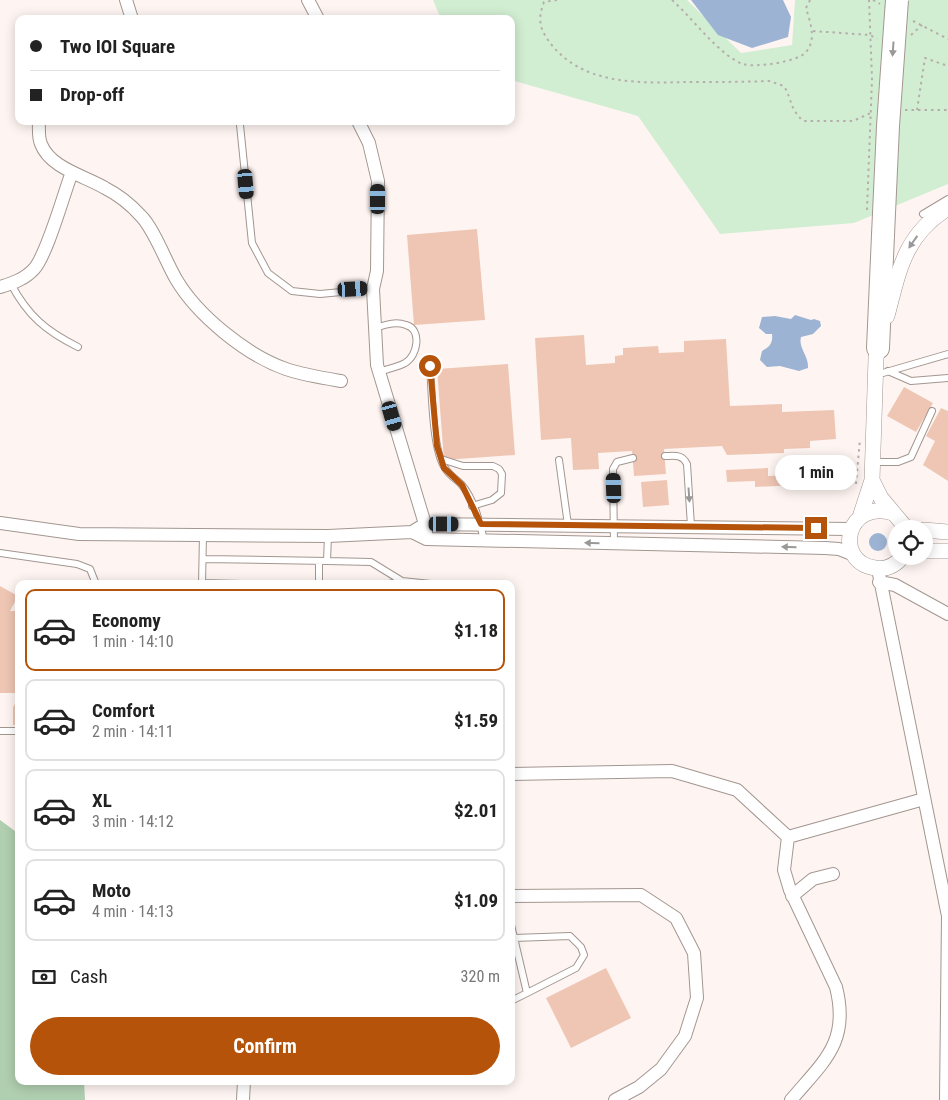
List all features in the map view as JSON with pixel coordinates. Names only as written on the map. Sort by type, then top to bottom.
[{"type":"highway","points":[[878,348],[888,126],[897,0]]},
{"type":"street","points":[[126,0],[131,15]]},
{"type":"street","points":[[308,0],[316,15]]},
{"type":"street","points":[[39,125],[40,144],[48,155],[72,172],[106,188],[127,202],[143,218],[176,280],[191,300],[215,325],[244,346],[284,368],[316,377],[342,381]]},
{"type":"street","points":[[360,125],[369,143],[378,181],[377,271],[373,288],[374,328],[379,372],[425,524],[426,539]]},
{"type":"street","points":[[5,285],[24,278],[35,268],[44,252],[72,172]]},
{"type":"street","points":[[948,208],[921,230],[909,247],[897,272],[878,348],[882,373],[872,462],[872,480],[849,538],[854,555],[860,562],[879,575],[948,614]]},
{"type":"street","points":[[872,480],[900,520]]},
{"type":"street","points":[[0,523],[79,534],[328,536],[412,532],[425,524],[691,526],[855,523],[871,511],[882,510],[893,513]]},
{"type":"street","points":[[933,531],[948,532]]},
{"type":"street","points":[[412,532],[426,539],[825,548],[839,549],[854,555]]},
{"type":"street","points":[[933,551],[948,551]]},
{"type":"street","points":[[879,575],[893,565]]},
{"type":"street","points":[[879,575],[948,916],[946,1100]]},
{"type":"street","points":[[515,774],[672,771],[737,790],[788,837]]},
{"type":"street","points":[[788,837],[924,799]]},
{"type":"street","points":[[788,837],[784,870],[792,896],[836,987],[840,1004],[838,1040],[829,1056],[791,1100]]},
{"type":"street","points":[[792,896],[813,879],[833,874]]},
{"type":"street","points":[[515,896],[641,895],[676,918],[694,953],[697,998],[685,1036],[661,1069],[640,1087],[616,1100]]},
{"type":"street","points":[[244,1085],[244,1100]]},
{"type":"lane","points":[[240,125],[252,243],[268,273],[292,291],[320,294],[373,288]]},
{"type":"lane","points":[[922,214],[948,199]]},
{"type":"lane","points":[[5,285],[37,322],[78,347]]},
{"type":"lane","points":[[374,328],[398,323],[408,325],[414,329],[417,337],[413,356],[406,363],[379,372]]},
{"type":"lane","points":[[882,373],[948,354]]},
{"type":"lane","points":[[430,366],[437,446],[444,468],[462,485],[481,524],[484,540]]},
{"type":"lane","points":[[882,373],[910,381],[948,378]]},
{"type":"lane","points":[[872,462],[898,462],[911,457],[932,411]]},
{"type":"lane","points":[[665,456],[677,455],[684,458],[691,526]]},
{"type":"lane","points":[[614,543],[613,469],[617,462],[633,458]]},
{"type":"lane","points":[[442,459],[463,466],[493,466],[499,468],[502,474],[501,493],[497,498],[472,506]]},
{"type":"lane","points":[[559,460],[568,525]]},
{"type":"lane","points":[[202,580],[203,536]]},
{"type":"lane","points":[[327,561],[328,536]]},
{"type":"lane","points":[[0,553],[77,564],[90,569],[94,580]]},
{"type":"lane","points":[[203,558],[371,562],[400,580]]},
{"type":"lane","points":[[319,561],[319,580]]},
{"type":"lane","points":[[0,731],[15,731]]},
{"type":"lane","points":[[515,938],[570,936],[582,947],[584,955],[576,968],[515,999]]},
{"type":"lane","points":[[515,942],[527,993]]},
{"type":"path","points":[[556,0],[544,2],[539,16],[542,32],[556,50],[580,68],[633,83],[769,81],[784,86],[790,96],[792,111],[803,121],[853,120],[877,110]]},
{"type":"path","points":[[672,0],[730,57],[743,64],[759,65],[796,59],[806,52],[813,31],[806,8],[810,0]]},
{"type":"path","points":[[908,38],[922,25]]},
{"type":"path","points":[[813,31],[870,35],[884,43]]},
{"type":"path","points":[[917,110],[925,58],[948,66]]},
{"type":"path","points":[[901,110],[948,110]]},
{"type":"green space","points":[[433,0],[687,0],[741,53],[792,45],[795,0],[948,0],[948,184],[854,223],[720,234],[638,116],[515,81],[515,15],[439,15]]},
{"type":"green space","points":[[0,820],[15,831],[15,1085],[84,1085],[85,1100],[0,1100]]},
{"type":"water","points":[[691,0],[783,0],[791,17],[788,37],[752,48],[718,35]]},
{"type":"water","points":[[795,315],[820,321],[821,326],[813,334],[801,337],[800,341],[808,368],[799,371],[780,366],[767,367],[760,360],[762,351],[769,346],[772,340],[772,334],[766,334],[759,328],[762,317],[775,316],[791,319]]},
{"type":"water","points":[[874,533],[882,533],[887,538],[885,549],[874,551],[869,546],[869,538]]},
{"type":"building","points":[[477,229],[485,320],[414,325],[407,235]]},
{"type":"building","points":[[584,335],[586,365],[615,363],[615,356],[623,355],[623,348],[658,346],[659,353],[684,352],[684,341],[726,339],[730,406],[782,404],[782,412],[834,410],[836,439],[810,441],[810,448],[784,449],[784,453],[727,455],[722,446],[664,449],[666,474],[634,476],[632,451],[598,453],[599,469],[573,470],[571,438],[541,440],[535,338]]},
{"type":"building","points":[[508,364],[515,455],[444,460],[437,369]]},
{"type":"building","points":[[904,387],[933,403],[916,432],[887,416]]},
{"type":"building","points":[[941,408],[948,411],[948,481],[923,465],[935,441],[926,436]]},
{"type":"building","points":[[814,466],[815,484],[755,487],[755,481],[727,482],[726,470],[768,468],[768,476],[789,475],[789,467]]},
{"type":"building","points":[[667,480],[669,505],[643,507],[641,482]]},
{"type":"building","points":[[0,586],[15,594],[15,602],[10,611],[15,611],[15,693],[0,693]]},
{"type":"building","points":[[15,704],[15,725],[13,725],[13,707]]},
{"type":"building","points":[[606,968],[631,1018],[571,1048],[546,998]]},
{"type":"route","points":[[430,366],[437,446],[444,468],[462,485],[470,497],[472,506],[481,524],[816,528]]}]
